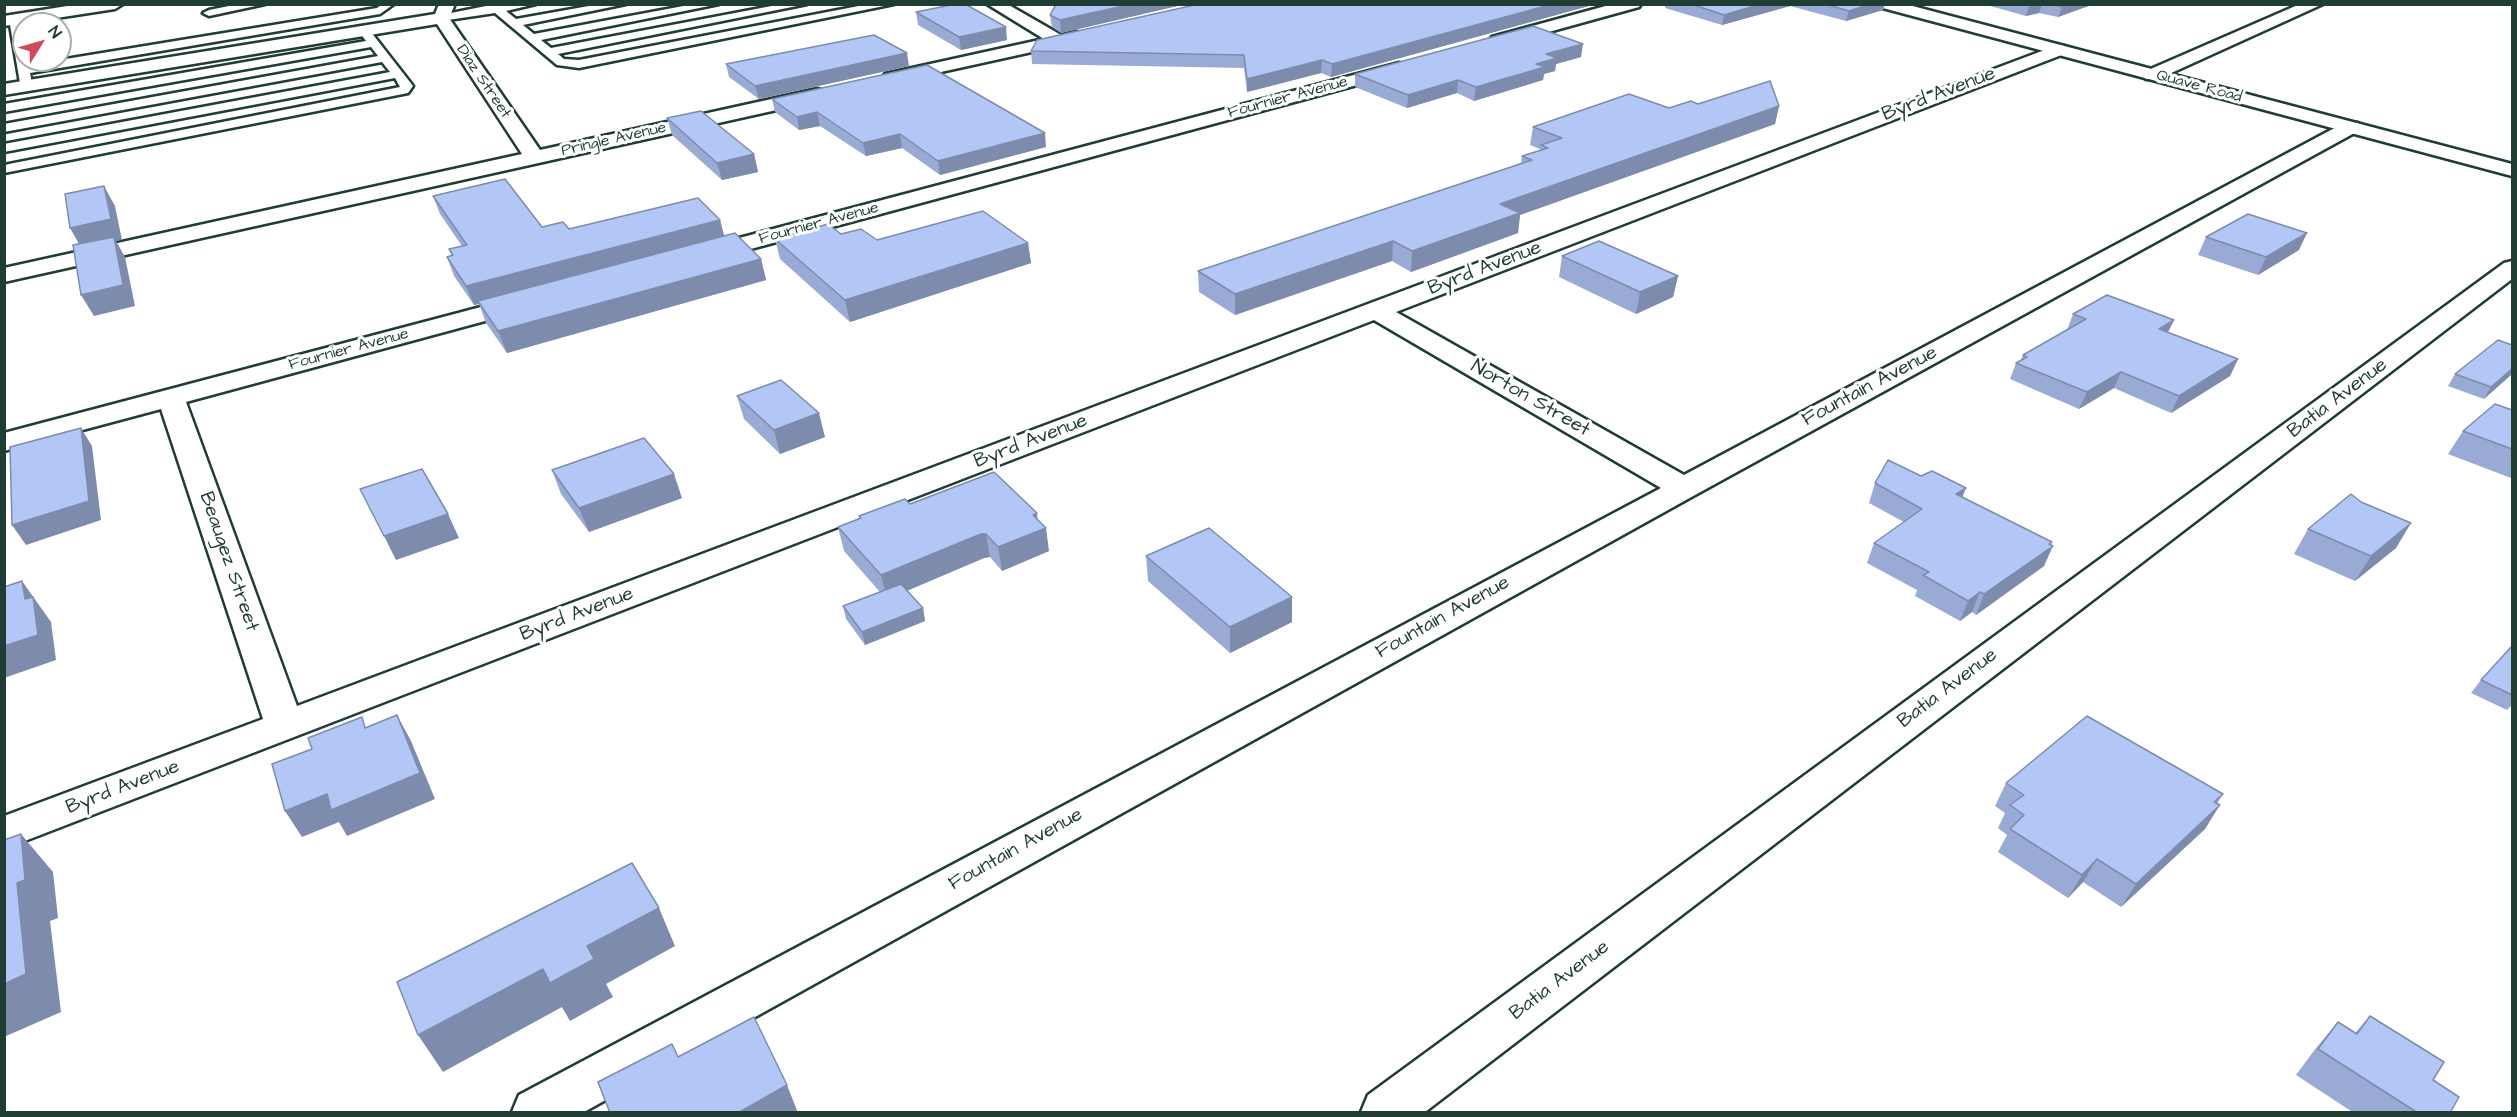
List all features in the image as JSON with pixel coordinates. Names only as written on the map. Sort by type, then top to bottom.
[{"type":"street","points":[[10,20],[115,4]]},
{"type":"street","points":[[995,4],[1059,41]]},
{"type":"street","points":[[1472,48],[1633,4]]},
{"type":"street","name":"Quave Road","points":[[1885,4],[2512,170]]},
{"type":"street","points":[[2152,75],[2315,4]]},
{"type":"street","points":[[4,90],[25,78],[363,29],[444,11]]},
{"type":"street","name":"Diaz Street","points":[[444,11],[535,158]]},
{"type":"street","points":[[873,82],[1094,33]]},
{"type":"street","name":"Byrd Avenue","points":[[4,833],[2058,50]]},
{"type":"street","name":"Fournier Avenue","points":[[678,262],[1415,63]]},
{"type":"street","name":"Pringle Avenue","points":[[4,275],[838,90]]},
{"type":"street","name":"Fountain Avenue","points":[[537,1113],[2351,127]]},
{"type":"street","name":"Batia Avenue","points":[[1386,1113],[2512,268]]},
{"type":"street","name":"Fournier Avenue","points":[[4,442],[540,299]]},
{"type":"street","name":"Norton Street","points":[[1376,311],[1684,488]]},
{"type":"street","name":"Beaugez Street","points":[[171,398],[285,726]]},
{"type":"lane","points":[[219,32],[206,9],[260,4]]},
{"type":"lane","points":[[10,20],[25,78],[346,4]]},
{"type":"lane","points":[[219,32],[367,13],[380,10],[389,4]]},
{"type":"lane","points":[[444,11],[531,4]]},
{"type":"lane","points":[[514,23],[621,4]]},
{"type":"lane","points":[[531,38],[714,4]]},
{"type":"lane","points":[[549,52],[802,4]]},
{"type":"lane","points":[[500,7],[514,23],[561,62],[579,64],[889,4]]},
{"type":"lane","points":[[4,169],[404,90],[407,86],[363,29]]},
{"type":"lane","points":[[4,108],[374,43]]},
{"type":"lane","points":[[4,128],[386,58]]},
{"type":"lane","points":[[4,148],[397,74]]},
{"type":"building","points":[[965,4],[1006,27],[959,37],[916,12]]},
{"type":"building","points":[[1056,4],[1132,4],[1060,20],[1050,15]]},
{"type":"building","points":[[1199,4],[1553,4],[1332,64],[1322,60],[1247,79],[1244,55],[1031,51],[1037,40]]},
{"type":"building","points":[[1691,4],[1761,4],[1724,15]]},
{"type":"building","points":[[1825,4],[1871,4],[1849,11]]},
{"type":"building","points":[[2052,4],[2069,4],[2062,7]]},
{"type":"building","points":[[1533,26],[1583,44],[1546,54],[1557,58],[1536,64],[1545,67],[1476,87],[1458,80],[1408,95],[1355,74]]},
{"type":"building","points":[[874,35],[907,53],[755,86],[726,64]]},
{"type":"building","points":[[927,65],[1045,133],[938,161],[900,134],[863,143],[817,112],[797,117],[772,99]]},
{"type":"building","points":[[1770,81],[1779,106],[1500,204],[1520,213],[1412,251],[1393,241],[1235,294],[1198,271],[1532,160],[1522,156],[1548,148],[1541,145],[1562,138],[1533,127],[1629,94],[1669,108],[1691,101],[1698,104]]},
{"type":"building","points":[[701,111],[754,154],[717,163],[667,118]]},
{"type":"building","points":[[505,179],[542,227],[563,222],[569,229],[698,198],[720,220],[466,286],[447,257],[453,255],[449,249],[467,245],[433,196]]},
{"type":"building","points":[[104,186],[111,219],[70,228],[65,194]]},
{"type":"building","points":[[983,211],[1028,243],[845,300],[775,239],[828,224],[841,234],[861,229],[877,240]]},
{"type":"building","points":[[2248,214],[2307,233],[2266,257],[2206,237]]},
{"type":"building","points":[[735,233],[761,259],[498,331],[478,301]]},
{"type":"building","points":[[114,237],[123,285],[81,295],[73,245]]},
{"type":"building","points":[[1599,241],[1678,276],[1640,292],[1562,256]]},
{"type":"building","points":[[2107,295],[2174,320],[2159,329],[2238,359],[2179,396],[2121,372],[2087,392],[2016,363],[2027,357],[2023,355],[2086,319],[2073,314]]},
{"type":"building","points":[[2498,340],[2512,345],[2512,369],[2491,387],[2455,374]]},
{"type":"building","points":[[781,380],[819,413],[774,430],[737,396]]},
{"type":"building","points":[[2495,404],[2512,410],[2512,449],[2463,431]]},
{"type":"building","points":[[81,428],[89,501],[12,525],[10,447]]},
{"type":"building","points":[[644,438],[674,474],[579,508],[552,470]]},
{"type":"building","points":[[1888,460],[1921,476],[1932,471],[1966,488],[1956,494],[2052,542],[2049,544],[2053,546],[1984,594],[1980,592],[1968,601],[1923,575],[1929,572],[1874,543],[1922,509],[1875,483]]},
{"type":"building","points":[[422,469],[448,514],[384,536],[360,489]]},
{"type":"building","points":[[994,472],[1037,513],[1033,515],[1046,528],[998,547],[986,534],[981,534],[881,575],[838,527],[861,518],[859,516],[905,499],[910,504]]},
{"type":"building","points":[[2351,494],[2361,502],[2411,523],[2371,556],[2308,529]]},
{"type":"building","points":[[1209,528],[1292,597],[1230,627],[1146,556]]},
{"type":"building","points":[[22,581],[25,599],[33,597],[38,635],[4,646],[4,587]]},
{"type":"building","points":[[901,584],[923,608],[862,632],[843,606]]},
{"type":"building","points":[[2512,646],[2512,695],[2481,680]]},
{"type":"building","points":[[397,715],[420,773],[331,810],[327,794],[285,811],[272,764],[312,749],[308,738],[362,717],[365,728]]},
{"type":"building","points":[[2087,716],[2223,794],[2214,802],[2220,805],[2136,884],[2097,859],[2082,875],[2010,829],[2024,815],[2010,805],[2024,795],[2006,783]]},
{"type":"building","points":[[21,834],[25,880],[17,883],[26,974],[4,984],[4,840]]},
{"type":"building","points":[[632,863],[659,908],[587,946],[594,959],[550,983],[543,969],[418,1035],[397,982]]},
{"type":"building","points":[[2370,1016],[2444,1062],[2433,1080],[2459,1097],[2450,1113],[2418,1113],[2318,1049],[2338,1022],[2357,1034]]},
{"type":"building","points":[[754,1017],[787,1085],[738,1113],[610,1113],[598,1082],[672,1044],[678,1057]]}]
